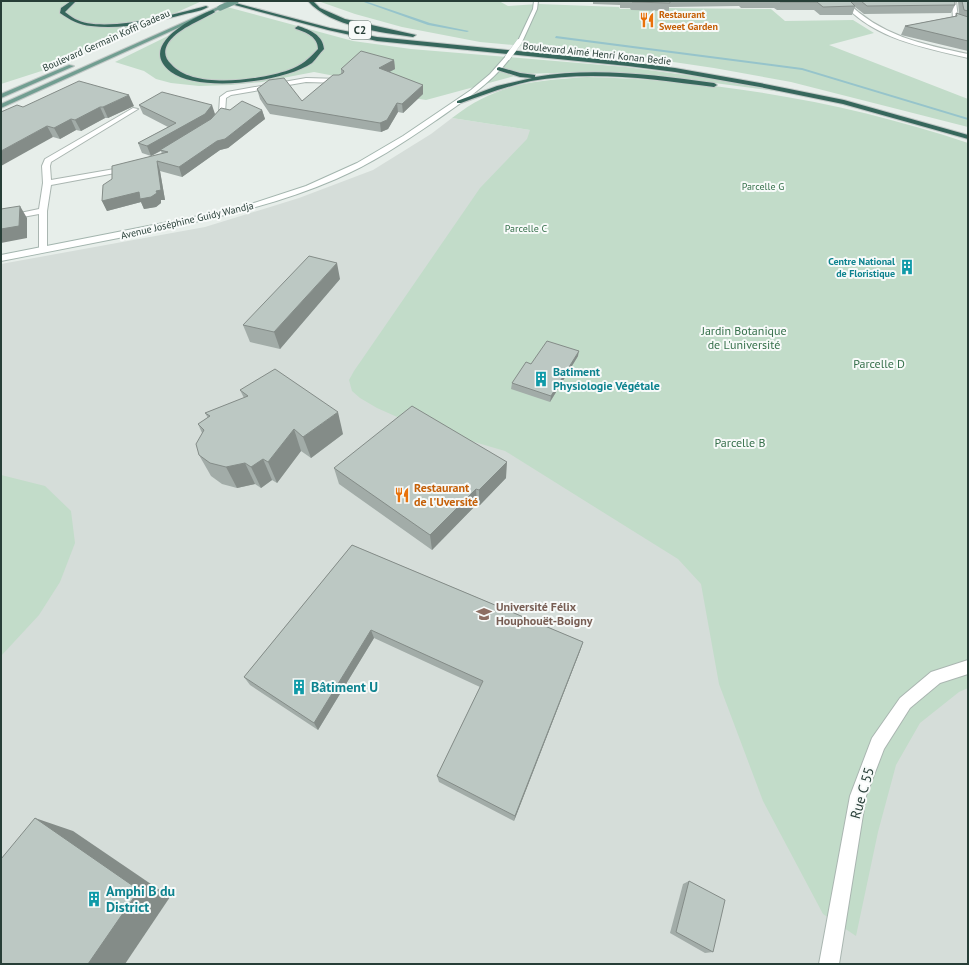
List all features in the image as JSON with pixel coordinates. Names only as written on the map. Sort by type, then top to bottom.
[{"type":"highway","points":[[74,1],[63,9],[62,12],[65,16],[81,23],[102,25],[155,21],[206,7]]},
{"type":"highway","name":"Boulevard Aimé Henri Konan Bedie","points":[[222,1],[330,30],[377,38],[675,70],[820,96],[968,137]]},
{"type":"highway","points":[[310,1],[322,12],[340,19],[383,30],[418,36]]},
{"type":"highway","name":"Boulevard Aimé Henri Konan Bedie","points":[[262,5],[359,29],[420,39],[630,59],[758,79],[866,102],[932,120]]},
{"type":"highway","points":[[213,11],[182,30],[165,44],[163,49],[163,58],[169,67],[174,71],[182,75],[206,80],[229,82],[257,80],[299,69],[312,61],[320,52],[322,45],[320,41],[312,34],[249,9]]},
{"type":"highway","points":[[448,40],[460,43]]},
{"type":"highway","points":[[499,69],[520,75],[542,77],[621,75],[661,78],[738,88],[880,113]]},
{"type":"highway","points":[[459,102],[503,86],[542,77]]},
{"type":"main road","name":"Boulevard Germain Koffi Gadeau","points":[[1,106],[236,1]]},
{"type":"main road","name":"Boulevard Germain Koffi Gadeau","points":[[163,25],[212,4]]},
{"type":"main road","name":"Boulevard Germain Koffi Gadeau","points":[[1,96],[79,62]]},
{"type":"street","name":"Avenue Joséphine Guidy Wandja","points":[[1,258],[185,222],[241,209],[308,188],[359,165],[401,142],[459,102],[499,69],[518,42],[535,9],[536,1]]},
{"type":"street","points":[[842,1],[866,21],[879,29],[912,42],[968,56]]},
{"type":"street","points":[[954,1],[956,20],[968,25]]},
{"type":"street","points":[[211,126],[219,118],[222,112],[223,97],[229,93],[306,80],[341,81]]},
{"type":"street","points":[[42,250],[43,211],[47,183],[46,166],[48,161],[135,109]]},
{"type":"street","points":[[47,183],[131,168]]},
{"type":"street","points":[[1,219],[43,211]]},
{"type":"street","name":"Rue C 55","points":[[829,964],[858,796],[878,744],[905,703],[936,677],[968,667]]},
{"type":"shaded area","name":"Université Félix Houphouët-Boigny","points":[[452,118],[530,130],[968,176],[968,964],[1,964],[1,264],[205,227],[299,198],[373,170],[431,134]]},
{"type":"green space","points":[[1,1],[202,1],[57,66],[1,84]]},
{"type":"green space","points":[[318,1],[499,1],[508,6],[538,4],[619,7],[620,9],[771,9],[785,21],[853,20],[874,33],[829,45],[968,99],[968,127],[791,82],[714,68],[633,56],[480,42],[402,27],[355,14]]},
{"type":"green space","points":[[227,7],[353,41],[411,49],[626,67],[708,78],[782,92],[661,76],[586,72],[522,74],[426,100],[356,89],[366,82],[314,72],[262,82],[199,86],[171,83],[156,79],[144,71],[115,62]]},
{"type":"green space","name":"Jardin Botanique de L'université","points":[[587,77],[684,83],[732,88],[780,96],[875,116],[968,143],[968,688],[959,692],[920,723],[896,765],[878,832],[856,936],[823,914],[763,801],[719,684],[701,584],[678,559],[505,451],[413,424],[377,408],[360,398],[352,391],[349,380],[354,371],[480,188],[527,139],[530,130],[452,118],[468,106],[484,97],[516,86],[549,80]]},
{"type":"green space","points":[[1,475],[45,486],[71,511],[75,543],[60,582],[39,615],[1,656]]},
{"type":"building","points":[[670,1],[670,3],[632,2]]},
{"type":"building","points":[[779,1],[850,1],[855,6],[823,7],[817,2]]},
{"type":"building","points":[[861,1],[955,1],[955,5],[867,6]]},
{"type":"building","points":[[962,1],[968,1],[968,11],[964,10]]},
{"type":"building","points":[[956,13],[968,17],[968,41],[905,26],[957,16]]},
{"type":"building","points":[[361,51],[394,60],[379,68],[423,85],[402,104],[397,103],[387,120],[380,123],[267,104],[257,89],[269,80],[284,78],[302,101],[333,75],[343,73],[344,71],[341,69]]},
{"type":"building","points":[[79,81],[129,95],[100,107],[75,120],[71,119],[54,128],[47,126],[1,151],[1,112],[17,105],[23,107]]},
{"type":"building","points":[[162,92],[212,105],[205,114],[149,145],[147,146],[138,143],[176,123],[139,105]]},
{"type":"building","points":[[242,101],[262,110],[225,139],[217,141],[179,167],[157,161],[161,190],[156,191],[157,193],[151,197],[140,199],[139,192],[102,201],[103,185],[112,179],[112,166],[168,152],[160,150],[211,119],[221,108],[230,110]]},
{"type":"building","points":[[20,206],[19,226],[1,229],[1,209]]},
{"type":"building","points":[[309,256],[337,263],[274,332],[243,325]]},
{"type":"building","name":"Batiment Physiologie Végétale","points":[[547,341],[579,351],[551,396],[512,383],[526,362],[531,364]]},
{"type":"building","points":[[275,369],[338,412],[303,437],[294,429],[268,462],[263,459],[251,467],[245,463],[226,467],[210,463],[199,455],[196,444],[204,430],[198,424],[210,416],[205,413],[248,396],[240,390]]},
{"type":"building","points":[[412,406],[507,462],[479,490],[476,489],[430,535],[334,468]]},
{"type":"building","name":"Bâtiment U","points":[[352,545],[583,642],[515,816],[437,776],[483,681],[371,630],[314,723],[244,677]]},
{"type":"building","name":"Amphi B du District","points":[[35,818],[139,890],[88,964],[1,964],[1,859]]},
{"type":"building","points":[[689,881],[725,900],[713,952],[676,932]]},
{"type":"waterway","points":[[362,1],[429,24],[467,31]]},
{"type":"waterway","points":[[556,37],[802,69],[968,119]]},
{"type":"place","name":"Restaurant Sweet Garden","points":[[647,20]]},
{"type":"place","name":"Centre National de Floristique","points":[[907,267]]},
{"type":"place","name":"Batiment Physiologie Végétale","points":[[541,379]]},
{"type":"place","name":"Restaurant de l'Uversité","points":[[402,495]]},
{"type":"place","name":"Université Félix Houphouët-Boigny","points":[[484,614]]},
{"type":"place","name":"Bâtiment U","points":[[299,687]]},
{"type":"place","name":"Amphi B du District","points":[[94,899]]},
{"type":"park label","name":"Parcelle G","points":[[763,186]]},
{"type":"park label","name":"Parcelle C","points":[[526,228]]},
{"type":"park label","name":"Parcelle D","points":[[879,364]]},
{"type":"park label","name":"Parcelle B","points":[[740,443]]}]
